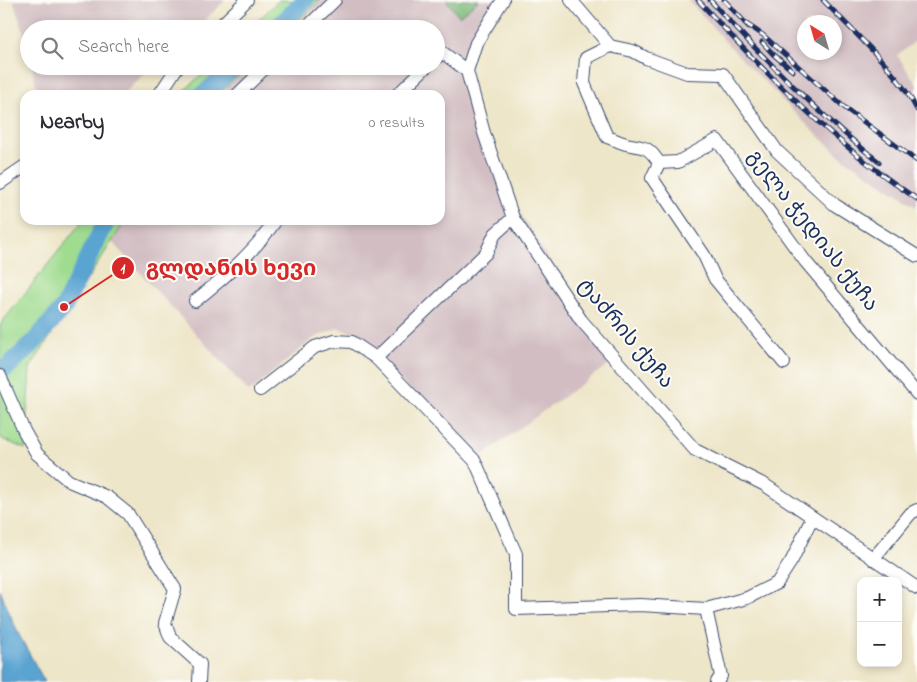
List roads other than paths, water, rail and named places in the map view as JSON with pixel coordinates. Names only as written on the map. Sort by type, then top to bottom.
[{"type":"street","points":[[226,20],[247,0]]},
{"type":"street","points":[[314,20],[335,0]]},
{"type":"street","points":[[445,54],[467,71],[476,43],[504,0]]},
{"type":"street","points":[[571,0],[610,46],[586,58],[584,83],[607,137],[627,144],[645,146],[654,154],[659,163],[652,178],[704,255],[715,279],[784,363]]},
{"type":"street","name":"გელა ჭედიას ქუჩა","points":[[610,46],[632,51],[687,73],[723,74],[777,151],[835,205],[917,256]]},
{"type":"street","name":"ტაძრის ქუჩა","points":[[467,71],[484,133],[513,218],[581,320],[695,450],[765,485],[917,588]]},
{"type":"street","points":[[162,90],[172,75]]},
{"type":"street","points":[[242,90],[257,75]]},
{"type":"street","points":[[402,90],[418,75]]},
{"type":"street","name":"გელა ჭედიას ქუჩა","points":[[659,163],[678,162],[717,140],[805,261],[917,394]]},
{"type":"street","points":[[0,183],[20,169]]},
{"type":"street","points":[[376,358],[486,253],[495,234],[513,218]]},
{"type":"street","points":[[195,301],[239,264],[264,238],[273,225]]},
{"type":"street","points":[[260,390],[315,347],[334,340],[352,342],[376,358],[475,461],[516,554],[516,609],[640,605],[706,609],[747,598],[777,583],[792,560],[812,518]]},
{"type":"street","points":[[0,376],[24,431],[37,454],[70,481],[107,497],[128,514],[174,589],[165,623],[170,637],[200,664],[199,682]]},
{"type":"street","points":[[873,559],[911,513],[917,510]]},
{"type":"street","points":[[706,609],[721,676],[716,682]]},
{"type":"water","points":[[0,590],[18,633],[45,682],[0,682]]},
{"type":"waterway","points":[[285,20],[305,0]]},
{"type":"waterway","points":[[209,90],[225,75]]},
{"type":"waterway","points":[[5,369],[34,342],[64,307],[105,225]]},
{"type":"railway","points":[[698,0],[775,81],[829,131],[857,155],[917,199]]},
{"type":"railway","points":[[710,0],[791,84],[879,162]]},
{"type":"railway","points":[[724,0],[749,27]]},
{"type":"railway","points":[[823,0],[887,66],[909,95],[917,110]]},
{"type":"railway","points":[[745,23],[763,35],[845,108],[917,161]]},
{"type":"railway","points":[[762,42],[793,71]]},
{"type":"place","name":"გლდანის ხევი","points":[[64,307]]}]
